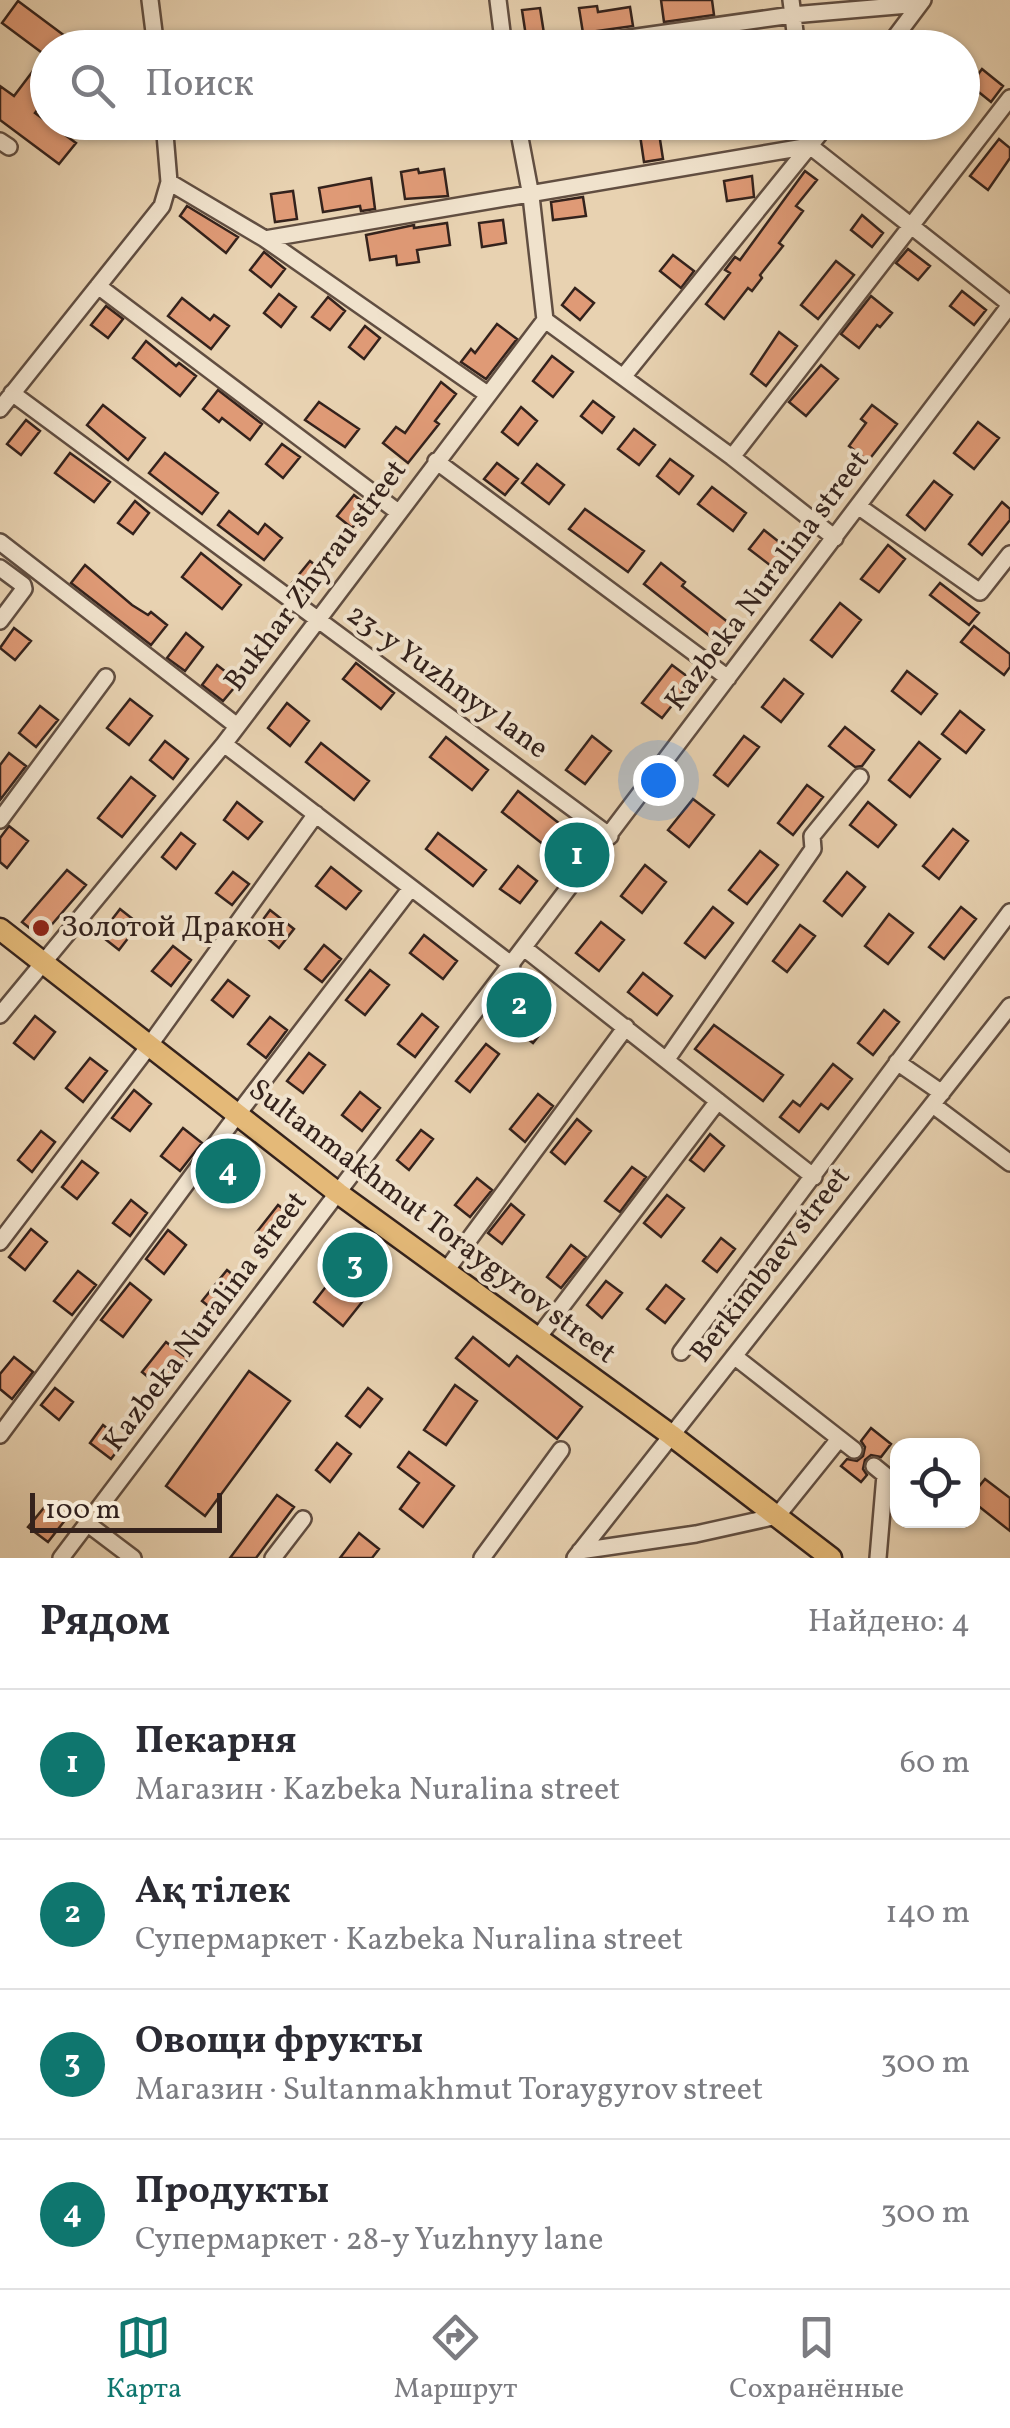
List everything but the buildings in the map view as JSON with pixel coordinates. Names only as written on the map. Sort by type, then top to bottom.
[{"type":"main road","name":"Sultanmakhmut Toraygyrov street","points":[[0,929],[338,1193],[672,1434],[831,1558]]},
{"type":"street","points":[[150,0],[154,30]]},
{"type":"street","points":[[498,0],[502,30]]},
{"type":"street","points":[[663,30],[792,8],[922,2]]},
{"type":"street","points":[[901,30],[922,2]]},
{"type":"street","points":[[980,137],[1010,98]]},
{"type":"street","points":[[0,408],[162,206],[169,182],[166,140]]},
{"type":"street","points":[[520,140],[531,196],[544,320],[732,457],[834,538]]},
{"type":"street","points":[[809,140],[810,146],[1010,305]]},
{"type":"street","points":[[623,377],[814,140]]},
{"type":"street","points":[[732,457],[978,140]]},
{"type":"street","points":[[265,238],[810,146]]},
{"type":"street","points":[[169,182],[265,238],[487,394]]},
{"type":"street","points":[[98,286],[398,512]]},
{"type":"street","name":"Kazbeka Nuralina street","points":[[61,1558],[1010,305]]},
{"type":"street","name":"Bukhar Zhyrau street","points":[[0,1015],[224,744],[544,320]]},
{"type":"street","name":"23-y Yuzhnyy lane","points":[[12,394],[610,836]]},
{"type":"street","points":[[436,461],[728,678]]},
{"type":"street","points":[[858,506],[980,592],[1010,554]]},
{"type":"street","points":[[0,542],[237,726]]},
{"type":"street","points":[[0,568],[24,589],[0,621]]},
{"type":"street","points":[[0,820],[106,677]]},
{"type":"street","points":[[224,744],[512,965]]},
{"type":"street","points":[[667,1060],[813,849],[812,836],[860,777]]},
{"type":"street","points":[[0,1242],[150,1046],[316,814]]},
{"type":"street","points":[[0,1435],[411,888]]},
{"type":"street","points":[[681,1352],[1010,912]]},
{"type":"street","points":[[524,948],[814,1176]]},
{"type":"street","name":"Berkimbaev street","points":[[578,1554],[1010,1006]]},
{"type":"street","points":[[445,1272],[626,1027]]},
{"type":"street","points":[[897,1062],[1010,1163]]},
{"type":"street","points":[[537,1339],[718,1101]]},
{"type":"street","points":[[734,1356],[854,1450]]},
{"type":"street","points":[[578,1554],[777,1516],[839,1439]]},
{"type":"street","points":[[482,1558],[562,1450]]},
{"type":"street","points":[[874,1466],[885,1475],[878,1558]]},
{"type":"street","points":[[273,1558],[303,1519]]},
{"type":"street","points":[[88,1524],[134,1558]]},
{"type":"place","name":"Пекарня","points":[[577,855]]},
{"type":"place","name":"Золотой Дракон","points":[[41,928]]},
{"type":"place","name":"Ақ тілек","points":[[519,1005]]},
{"type":"place","name":"Продукты","points":[[228,1171]]},
{"type":"place","name":"Овощи фрукты","points":[[355,1265]]}]
